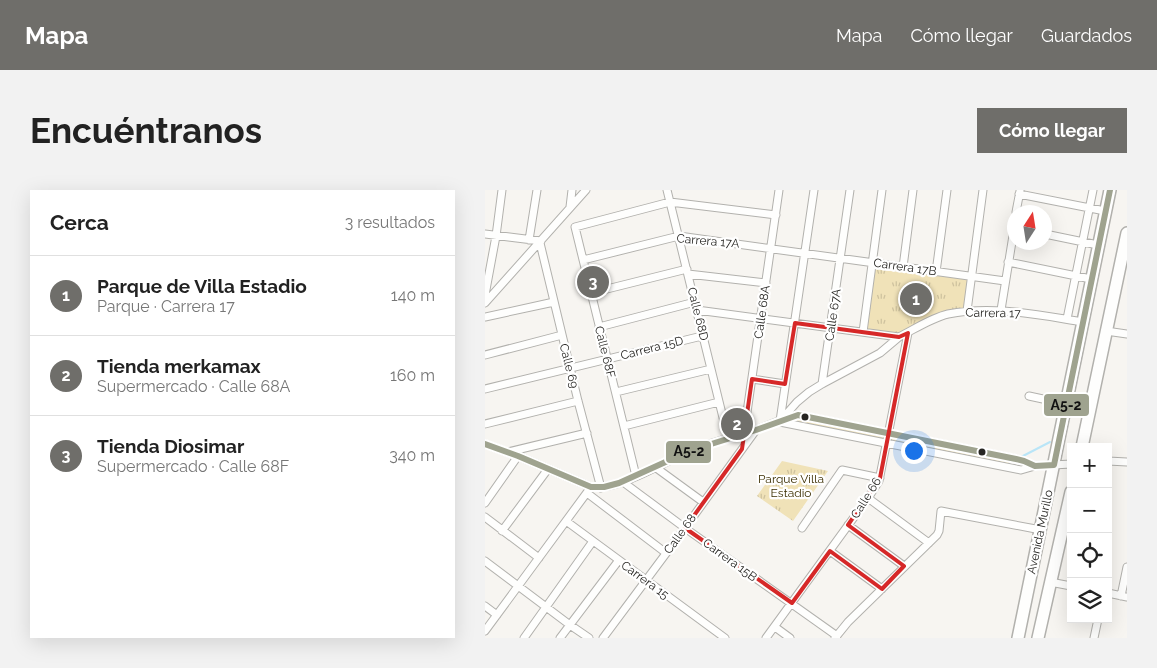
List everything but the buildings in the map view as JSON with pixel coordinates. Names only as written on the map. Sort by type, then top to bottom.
[{"type":"main road","name":"Avenida Murillo","points":[[1018,638],[1110,190]]},
{"type":"main road","points":[[1083,443],[1127,233]]},
{"type":"main road","name":"Avenida Murillo","points":[[1038,638],[1067,509]]},
{"type":"street","points":[[485,295],[502,190]]},
{"type":"street","points":[[529,240],[537,190]]},
{"type":"street","points":[[570,208],[572,190]]},
{"type":"street","points":[[485,304],[586,190]]},
{"type":"street","name":"Calle 68D","points":[[667,190],[728,438]]},
{"type":"street","name":"Calle 68A","points":[[744,433],[779,190]]},
{"type":"street","points":[[780,422],[814,190]]},
{"type":"street","name":"Calle 67A","points":[[822,384],[850,190]]},
{"type":"street","points":[[863,332],[882,190]]},
{"type":"street","points":[[903,267],[913,190]]},
{"type":"street","points":[[936,272],[947,190]]},
{"type":"street","points":[[967,311],[983,190]]},
{"type":"street","points":[[1067,319],[1093,190]]},
{"type":"street","points":[[1017,205],[1019,192],[1105,211]]},
{"type":"street","points":[[670,202],[776,215]]},
{"type":"street","name":"Calle 68F","points":[[636,476],[575,227],[670,202]]},
{"type":"street","points":[[485,234],[540,242]]},
{"type":"street","points":[[1052,235],[1098,245]]},
{"type":"street","name":"Carrera 17A","points":[[583,260],[679,236],[805,253]]},
{"type":"street","name":"Calle 69","points":[[540,242],[601,488]]},
{"type":"street","points":[[1001,310],[1010,250]]},
{"type":"street","name":"Carrera 17B","points":[[805,253],[1005,282]]},
{"type":"street","points":[[1008,262],[1091,279]]},
{"type":"street","points":[[591,293],[687,271],[766,283]]},
{"type":"street","points":[[485,317],[555,302]]},
{"type":"street","points":[[599,327],[695,302]]},
{"type":"street","points":[[697,310],[899,338]]},
{"type":"street","name":"Carrera 17","points":[[822,384],[880,353],[899,338],[927,322],[947,314],[967,311],[1001,310],[1046,315],[1083,322]]},
{"type":"street","points":[[1106,331],[1127,334]]},
{"type":"street","name":"Calle 66","points":[[766,638],[868,498],[880,478],[908,333]]},
{"type":"street","points":[[485,355],[562,335]]},
{"type":"street","name":"Carrera 15D","points":[[485,389],[702,336]]},
{"type":"street","points":[[615,392],[711,369]]},
{"type":"street","points":[[752,379],[785,384]]},
{"type":"street","points":[[780,422],[797,402],[822,384]]},
{"type":"street","points":[[1029,396],[1066,404]]},
{"type":"street","points":[[485,424],[578,401]]},
{"type":"street","points":[[624,426],[719,402]]},
{"type":"street","points":[[485,631],[589,490],[623,482],[692,450],[798,415],[1024,461],[1035,466]]},
{"type":"street","points":[[780,422],[1021,470],[1035,466],[1067,464]]},
{"type":"street","name":"Calle 68","points":[[603,638],[756,430]]},
{"type":"street","points":[[508,452],[587,433]]},
{"type":"street","points":[[485,444],[548,469],[589,490],[666,553]]},
{"type":"street","points":[[485,503],[518,456]]},
{"type":"street","points":[[1112,462],[1127,462]]},
{"type":"street","points":[[655,467],[703,502]]},
{"type":"street","points":[[503,531],[548,469]]},
{"type":"street","points":[[802,528],[842,470],[880,478]]},
{"type":"street","name":"Carrera 15B","points":[[623,482],[836,637]]},
{"type":"street","points":[[868,498],[929,543]]},
{"type":"street","points":[[836,637],[848,622],[937,535],[941,510],[1041,530]]},
{"type":"street","points":[[485,517],[539,558]]},
{"type":"street","name":"Carrera 15","points":[[566,521],[725,638]]},
{"type":"street","points":[[848,525],[904,566]]},
{"type":"street","points":[[524,638],[593,541]]},
{"type":"street","points":[[830,551],[881,589]]},
{"type":"street","points":[[561,638],[619,560]]},
{"type":"street","points":[[485,561],[589,638]]},
{"type":"street","points":[[1124,597],[1127,567]]},
{"type":"street","points":[[1050,582],[1067,585]]},
{"type":"street","points":[[485,606],[497,615]]},
{"type":"street","points":[[1094,638],[1097,623]]},
{"type":"street","points":[[775,626],[790,638]]},
{"type":"highlighted area","points":[[795,323],[899,337],[908,333],[880,478],[848,525],[904,566],[882,589],[830,551],[792,603],[685,528],[742,449],[752,379],[785,384]]},
{"type":"green space","points":[[871,269],[968,279],[964,309],[945,311],[923,320],[899,335],[864,330]]},
{"type":"green space","points":[[797,419],[1009,462],[1009,464],[797,422]]},
{"type":"green space","name":"Parque Villa Estadio","points":[[782,461],[828,471],[793,521],[757,496]]},
{"type":"waterway","points":[[1021,457],[1050,442]]},
{"type":"transit line","name":"A5-2","points":[[485,444],[591,487],[604,487],[619,483],[692,450],[798,415],[1016,459],[1035,466],[1054,465],[1110,190]]},
{"type":"place","name":"Tienda Diosimar","points":[[593,282]]},
{"type":"place","name":"Parque de Villa Estadio","points":[[916,299]]},
{"type":"place","name":"Tienda merkamax","points":[[737,424]]}]
